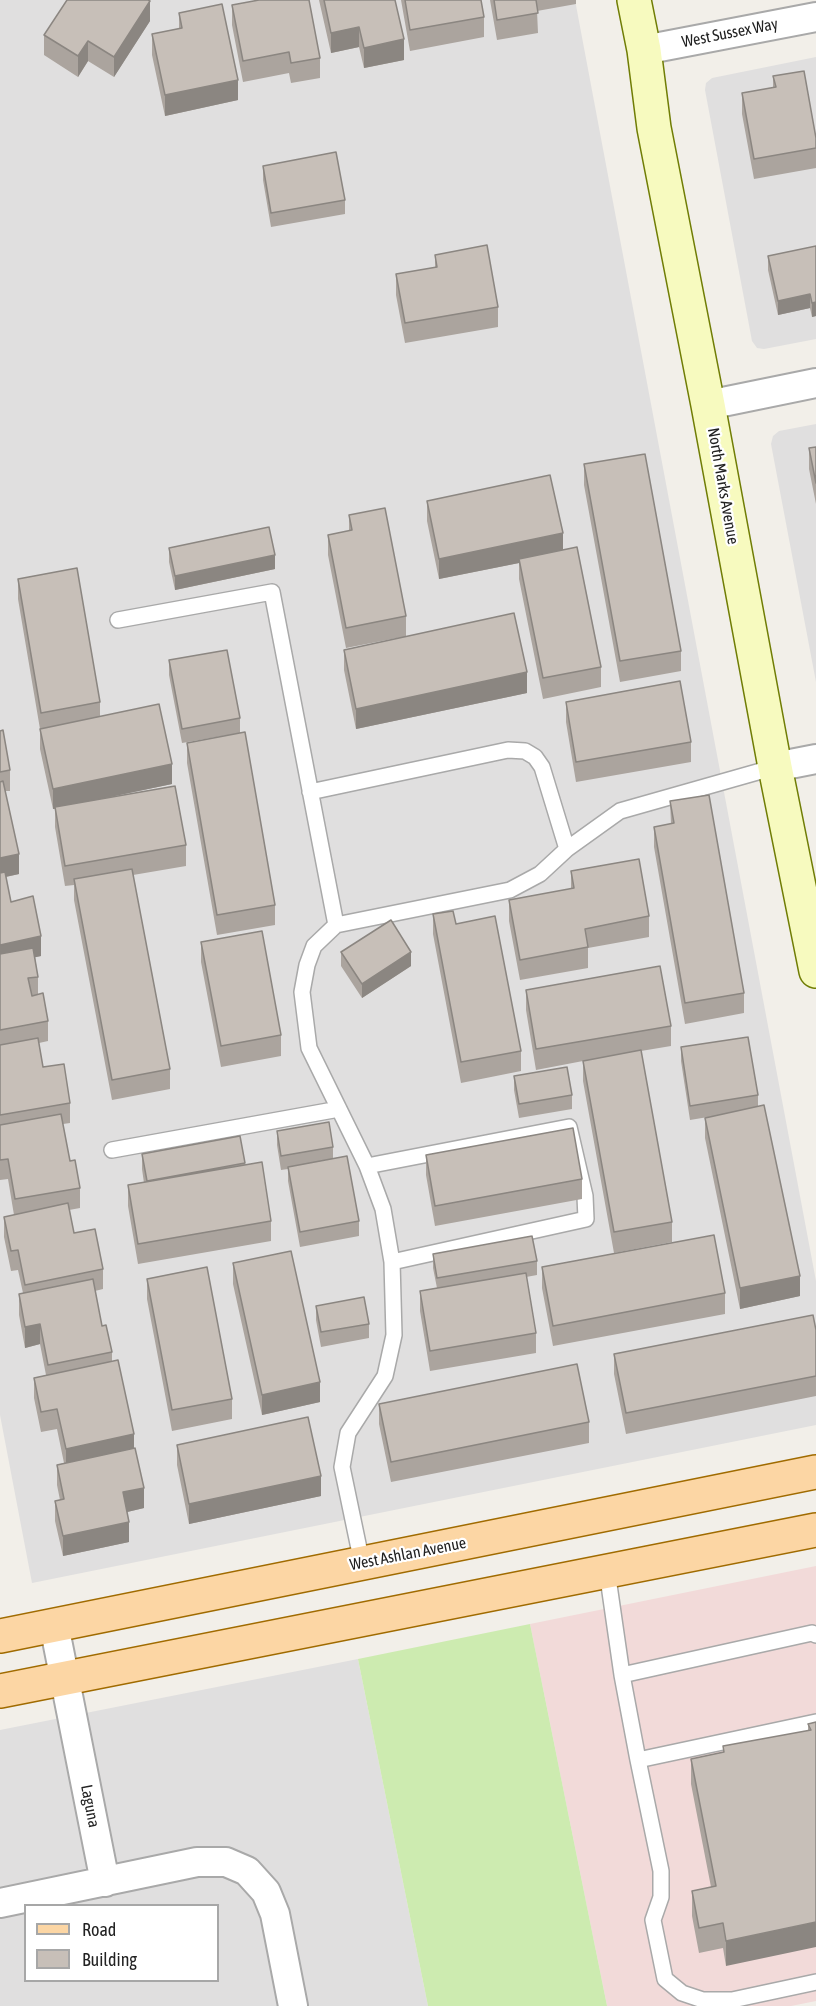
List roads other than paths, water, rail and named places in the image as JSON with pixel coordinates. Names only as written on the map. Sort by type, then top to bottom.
[{"type":"main road","name":"North Marks Avenue","points":[[634,0],[644,50],[654,128],[816,971]]},
{"type":"main road","name":"West Ashlan Avenue","points":[[0,1636],[816,1472]]},
{"type":"main road","points":[[0,1690],[816,1530]]},
{"type":"street","name":"West Sussex Way","points":[[644,50],[816,17]]},
{"type":"street","points":[[708,405],[816,383]]},
{"type":"street","points":[[775,767],[816,759]]},
{"type":"street","name":"Laguna","points":[[54,1625],[105,1882]]},
{"type":"street","points":[[0,1903],[197,1862],[226,1862],[247,1871],[266,1892],[275,1914],[293,2006]]},
{"type":"lane","points":[[118,620],[272,592],[336,925]]},
{"type":"lane","points":[[310,792],[508,750],[525,751],[535,757],[542,767],[567,849]]},
{"type":"lane","points":[[362,1563],[342,1467],[348,1433],[385,1376],[394,1335],[392,1262],[383,1209],[367,1166],[309,1048],[302,992],[307,965],[314,945],[336,925],[510,890],[540,874],[567,849],[621,811],[775,767]]},
{"type":"lane","points":[[112,1150],[339,1109]]},
{"type":"lane","points":[[367,1166],[569,1127],[585,1196],[586,1219],[392,1262]]},
{"type":"lane","points":[[607,1571],[622,1675],[661,1871],[661,1897],[653,1920],[665,1978],[682,1993],[703,2000],[732,2000],[816,1982]]},
{"type":"lane","points":[[622,1675],[812,1633],[816,1635]]},
{"type":"lane","points":[[638,1760],[816,1722]]}]
